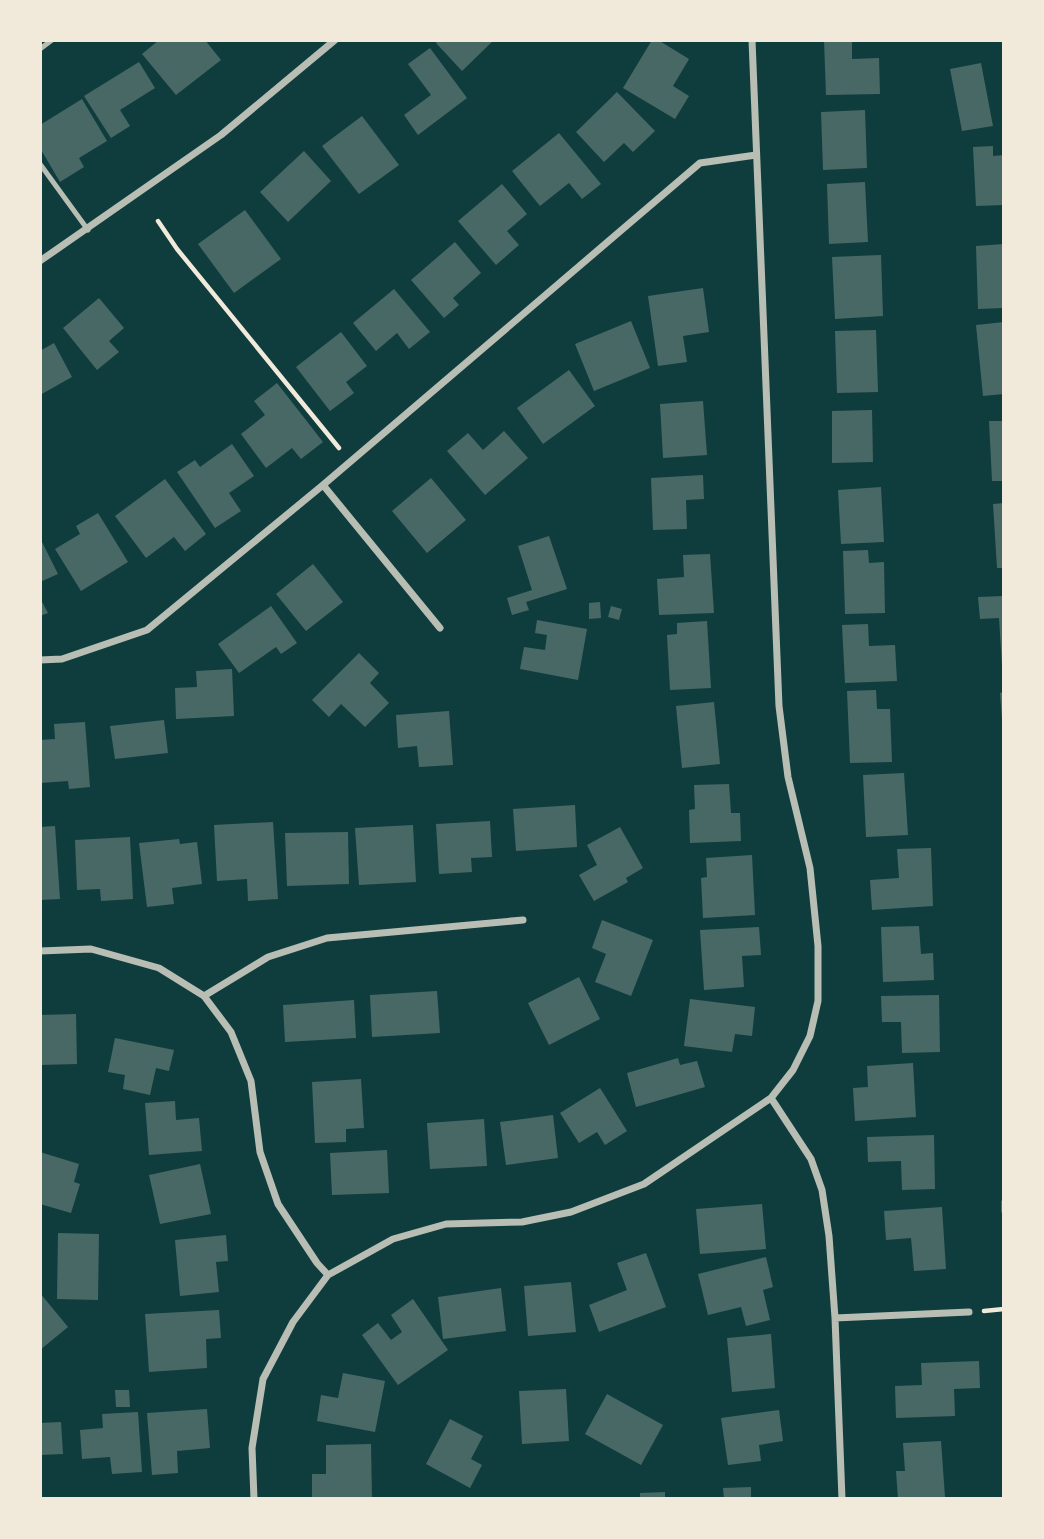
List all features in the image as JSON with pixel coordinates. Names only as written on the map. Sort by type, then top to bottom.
[{"type":"street","points":[[40,261],[221,135],[335,40]]},
{"type":"street","points":[[254,1499],[252,1448],[263,1379],[293,1322],[328,1275],[394,1239],[446,1224],[522,1222],[547,1217],[571,1212],[644,1184],[771,1098],[793,1070],[810,1036],[818,1001],[818,946],[810,868],[789,777],[779,706],[752,40]]},
{"type":"street","points":[[40,660],[62,659],[147,631],[323,485],[700,163],[756,155]]},
{"type":"street","points":[[323,485],[440,628]]},
{"type":"street","points":[[204,996],[268,957],[327,938],[523,920]]},
{"type":"street","points":[[40,951],[91,949],[159,968],[204,996],[231,1032],[251,1081],[260,1152],[278,1204],[328,1275]]},
{"type":"street","points":[[771,1098],[811,1159],[822,1190],[829,1236],[835,1318],[842,1499]]},
{"type":"street","points":[[835,1318],[969,1312]]},
{"type":"lane","points":[[40,49],[52,40]]},
{"type":"lane","points":[[40,164],[88,230]]},
{"type":"path","points":[[158,221],[177,249],[339,448]]},
{"type":"path","points":[[1004,1201],[1004,1212]]},
{"type":"building","points":[[159,40],[205,40],[221,60],[176,95],[142,54]]},
{"type":"building","points":[[438,40],[494,40],[462,71],[436,43]]},
{"type":"building","points":[[652,40],[658,40],[689,59],[673,86],[689,96],[675,119],[623,88]]},
{"type":"building","points":[[824,40],[852,40],[852,59],[879,58],[880,94],[826,95]]},
{"type":"building","points":[[430,48],[467,98],[418,135],[404,115],[431,95],[408,64]]},
{"type":"building","points":[[139,62],[155,88],[120,110],[130,126],[111,138],[84,96]]},
{"type":"building","points":[[981,63],[993,126],[962,131],[950,69]]},
{"type":"building","points":[[617,92],[655,131],[633,152],[624,143],[604,162],[576,132]]},
{"type":"building","points":[[82,99],[107,141],[79,158],[84,167],[60,182],[40,148],[40,125]]},
{"type":"building","points":[[865,110],[867,168],[823,170],[821,112]]},
{"type":"building","points":[[362,116],[399,165],[359,194],[322,146]]},
{"type":"building","points":[[559,133],[601,184],[582,199],[569,183],[540,206],[512,171]]},
{"type":"building","points":[[993,146],[993,156],[1004,155],[1004,205],[976,206],[973,147]]},
{"type":"building","points":[[304,151],[331,181],[288,222],[260,192]]},
{"type":"building","points":[[865,182],[868,242],[829,244],[827,184]]},
{"type":"building","points":[[502,184],[527,214],[507,231],[519,245],[496,265],[458,221]]},
{"type":"building","points":[[245,210],[281,259],[234,293],[198,244]]},
{"type":"building","points":[[455,242],[481,273],[453,298],[459,305],[444,318],[411,280]]},
{"type":"building","points":[[1004,244],[1004,308],[978,309],[976,246]]},
{"type":"building","points":[[881,255],[883,316],[835,319],[832,257]]},
{"type":"building","points":[[703,288],[709,332],[683,336],[687,362],[658,366],[648,296]]},
{"type":"building","points":[[394,289],[430,332],[409,349],[397,333],[376,351],[353,323]]},
{"type":"building","points":[[99,298],[124,328],[109,341],[119,352],[97,370],[63,328]]},
{"type":"building","points":[[631,321],[650,368],[594,391],[575,344]]},
{"type":"building","points":[[1004,322],[1004,394],[983,396],[976,325]]},
{"type":"building","points":[[876,330],[878,392],[837,393],[835,331]]},
{"type":"building","points":[[341,332],[367,366],[346,382],[354,393],[330,411],[296,367]]},
{"type":"building","points":[[54,343],[72,377],[40,395],[40,351]]},
{"type":"building","points":[[569,370],[595,406],[543,444],[517,408]]},
{"type":"building","points":[[277,383],[323,442],[301,459],[292,448],[266,468],[241,434],[265,415],[254,401]]},
{"type":"building","points":[[703,401],[707,455],[663,458],[660,404]]},
{"type":"building","points":[[872,410],[873,462],[832,463],[832,411]]},
{"type":"building","points":[[989,421],[1004,421],[1004,481],[992,481]]},
{"type":"building","points":[[504,431],[528,458],[485,495],[447,451],[468,433],[483,450]]},
{"type":"building","points":[[232,444],[254,476],[229,493],[241,511],[215,528],[177,472],[195,460],[200,467]]},
{"type":"building","points":[[703,475],[704,499],[686,500],[687,529],[653,530],[651,478]]},
{"type":"building","points":[[431,478],[466,520],[427,553],[392,511]]},
{"type":"building","points":[[165,479],[206,534],[185,551],[174,537],[146,558],[115,516]]},
{"type":"building","points":[[881,487],[884,542],[841,544],[838,490]]},
{"type":"building","points":[[1004,503],[1004,568],[997,568],[993,504]]},
{"type":"building","points":[[98,513],[128,562],[81,591],[55,549],[80,534],[76,526]]},
{"type":"building","points":[[549,536],[567,589],[526,602],[529,610],[512,615],[507,598],[532,590],[518,546]]},
{"type":"building","points":[[40,538],[58,574],[40,582]]},
{"type":"building","points":[[868,550],[869,563],[884,562],[885,613],[845,614],[843,551]]},
{"type":"building","points":[[710,554],[714,613],[659,615],[657,579],[684,577],[683,555]]},
{"type":"building","points":[[313,564],[343,602],[306,631],[276,594]]},
{"type":"building","points":[[1004,596],[1002,666],[999,618],[980,619],[978,597]]},
{"type":"building","points":[[40,598],[48,613],[40,616]]},
{"type":"building","points":[[600,602],[601,618],[589,619],[589,603]]},
{"type":"building","points":[[271,606],[297,643],[281,654],[276,647],[239,673],[218,644]]},
{"type":"building","points":[[611,606],[622,609],[619,620],[608,617]]},
{"type":"building","points":[[537,620],[587,629],[578,680],[520,669],[524,647],[545,650],[547,635],[535,633]]},
{"type":"building","points":[[707,621],[711,688],[670,690],[667,635],[677,634],[677,623]]},
{"type":"building","points":[[868,624],[869,646],[895,645],[897,681],[845,683],[842,625]]},
{"type":"building","points":[[359,653],[379,673],[370,683],[389,703],[365,727],[341,704],[329,717],[312,700]]},
{"type":"building","points":[[232,669],[234,716],[176,719],[175,688],[197,687],[196,671]]},
{"type":"building","points":[[876,690],[877,709],[890,709],[892,762],[850,763],[847,691]]},
{"type":"building","points":[[1004,692],[1004,720],[1002,720],[1000,693]]},
{"type":"building","points":[[714,702],[720,764],[682,768],[676,706]]},
{"type":"building","points":[[449,711],[453,765],[419,767],[417,746],[398,748],[396,715]]},
{"type":"building","points":[[164,720],[168,753],[115,759],[110,726]]},
{"type":"building","points":[[85,722],[90,787],[69,789],[68,781],[40,783],[40,740],[55,739],[54,724]]},
{"type":"building","points":[[904,773],[908,835],[866,837],[863,775]]},
{"type":"building","points":[[729,784],[731,813],[740,813],[741,841],[690,843],[689,810],[695,809],[694,785]]},
{"type":"building","points":[[575,805],[577,847],[516,851],[513,809]]},
{"type":"building","points":[[490,821],[492,857],[471,858],[472,872],[439,874],[436,824]]},
{"type":"building","points":[[273,822],[278,899],[248,901],[247,879],[217,881],[214,825]]},
{"type":"building","points":[[413,825],[416,882],[359,885],[355,828]]},
{"type":"building","points":[[55,826],[60,899],[40,900],[40,827]]},
{"type":"building","points":[[620,827],[643,868],[626,878],[628,882],[594,901],[579,875],[597,865],[587,845]]},
{"type":"building","points":[[348,832],[349,884],[287,886],[285,833]]},
{"type":"building","points":[[130,837],[133,899],[101,901],[100,889],[77,890],[75,840]]},
{"type":"building","points":[[179,839],[180,844],[197,842],[202,884],[172,888],[174,904],[147,907],[139,843]]},
{"type":"building","points":[[931,848],[933,906],[872,910],[870,880],[899,878],[897,849]]},
{"type":"building","points":[[752,855],[755,915],[703,918],[701,878],[707,877],[706,858]]},
{"type":"building","points":[[602,920],[653,940],[631,996],[595,982],[606,954],[592,948]]},
{"type":"building","points":[[919,926],[921,954],[933,953],[934,980],[883,982],[881,927]]},
{"type":"building","points":[[759,927],[761,955],[742,956],[744,987],[704,990],[700,930]]},
{"type":"building","points":[[579,977],[600,1019],[549,1045],[528,1003]]},
{"type":"building","points":[[437,991],[440,1033],[372,1037],[370,995]]},
{"type":"building","points":[[939,995],[940,1052],[902,1053],[901,1022],[882,1022],[881,996]]},
{"type":"building","points":[[690,999],[755,1007],[752,1036],[735,1034],[732,1052],[684,1046]]},
{"type":"building","points":[[354,1000],[356,1038],[285,1042],[283,1005]]},
{"type":"building","points":[[76,1014],[77,1064],[40,1065],[40,1015]]},
{"type":"building","points":[[115,1038],[174,1050],[169,1071],[156,1068],[150,1095],[123,1089],[125,1075],[108,1072]]},
{"type":"building","points":[[678,1058],[680,1065],[697,1061],[705,1087],[636,1107],[627,1073]]},
{"type":"building","points":[[913,1063],[916,1117],[855,1121],[853,1088],[868,1087],[867,1066]]},
{"type":"building","points":[[361,1079],[364,1128],[346,1129],[346,1142],[315,1143],[312,1082]]},
{"type":"building","points":[[600,1088],[627,1131],[605,1145],[597,1132],[579,1143],[560,1113]]},
{"type":"building","points":[[175,1101],[176,1120],[199,1118],[202,1151],[149,1155],[145,1103]]},
{"type":"building","points":[[553,1115],[558,1158],[506,1165],[500,1122]]},
{"type":"building","points":[[484,1119],[487,1166],[430,1169],[427,1123]]},
{"type":"building","points":[[934,1135],[935,1189],[902,1190],[901,1161],[868,1162],[867,1137]]},
{"type":"building","points":[[387,1150],[389,1193],[332,1195],[330,1153]]},
{"type":"building","points":[[40,1152],[79,1164],[74,1182],[80,1184],[71,1213],[40,1204]]},
{"type":"building","points":[[200,1164],[211,1214],[160,1224],[149,1175]]},
{"type":"building","points":[[762,1204],[766,1249],[700,1254],[696,1209]]},
{"type":"building","points":[[942,1207],[946,1269],[914,1271],[911,1238],[886,1240],[884,1211]]},
{"type":"building","points":[[58,1233],[99,1234],[98,1300],[57,1299]]},
{"type":"building","points":[[226,1235],[228,1261],[216,1262],[219,1292],[180,1296],[175,1240]]},
{"type":"building","points":[[646,1253],[666,1307],[599,1332],[589,1305],[627,1290],[617,1263]]},
{"type":"building","points":[[766,1257],[773,1287],[763,1290],[770,1320],[746,1326],[741,1307],[708,1315],[698,1274]]},
{"type":"building","points":[[571,1282],[576,1332],[528,1336],[524,1286]]},
{"type":"building","points":[[501,1288],[506,1331],[443,1339],[438,1297]]},
{"type":"building","points":[[40,1293],[68,1327],[40,1350]]},
{"type":"building","points":[[413,1299],[448,1350],[398,1385],[362,1335],[378,1323],[391,1340],[402,1332],[391,1315]]},
{"type":"building","points":[[219,1310],[221,1338],[206,1339],[207,1368],[149,1372],[145,1314]]},
{"type":"building","points":[[771,1334],[775,1388],[732,1392],[727,1338]]},
{"type":"building","points":[[979,1361],[980,1388],[954,1389],[955,1416],[896,1418],[895,1386],[922,1385],[921,1363]]},
{"type":"building","points":[[343,1373],[385,1381],[375,1432],[317,1421],[321,1395],[338,1398]]},
{"type":"building","points":[[566,1389],[569,1441],[522,1444],[519,1391]]},
{"type":"building","points":[[115,1390],[129,1390],[130,1407],[116,1407]]},
{"type":"building","points":[[607,1394],[663,1425],[641,1465],[585,1434]]},
{"type":"building","points":[[207,1409],[210,1448],[177,1451],[178,1473],[152,1475],[147,1413]]},
{"type":"building","points":[[779,1410],[783,1441],[759,1445],[761,1461],[728,1465],[721,1418]]},
{"type":"building","points":[[138,1412],[142,1472],[112,1474],[110,1457],[82,1459],[80,1430],[103,1428],[102,1414]]},
{"type":"building","points":[[450,1419],[483,1436],[471,1459],[482,1465],[470,1488],[426,1464]]},
{"type":"building","points":[[61,1422],[63,1454],[40,1455],[40,1423]]},
{"type":"building","points":[[941,1441],[945,1497],[898,1499],[896,1471],[905,1471],[903,1443]]},
{"type":"building","points":[[371,1444],[372,1499],[312,1499],[312,1474],[326,1474],[326,1445]]},
{"type":"building","points":[[751,1487],[751,1499],[724,1499],[723,1488]]},
{"type":"building","points":[[665,1492],[665,1499],[640,1499],[640,1493]]}]
